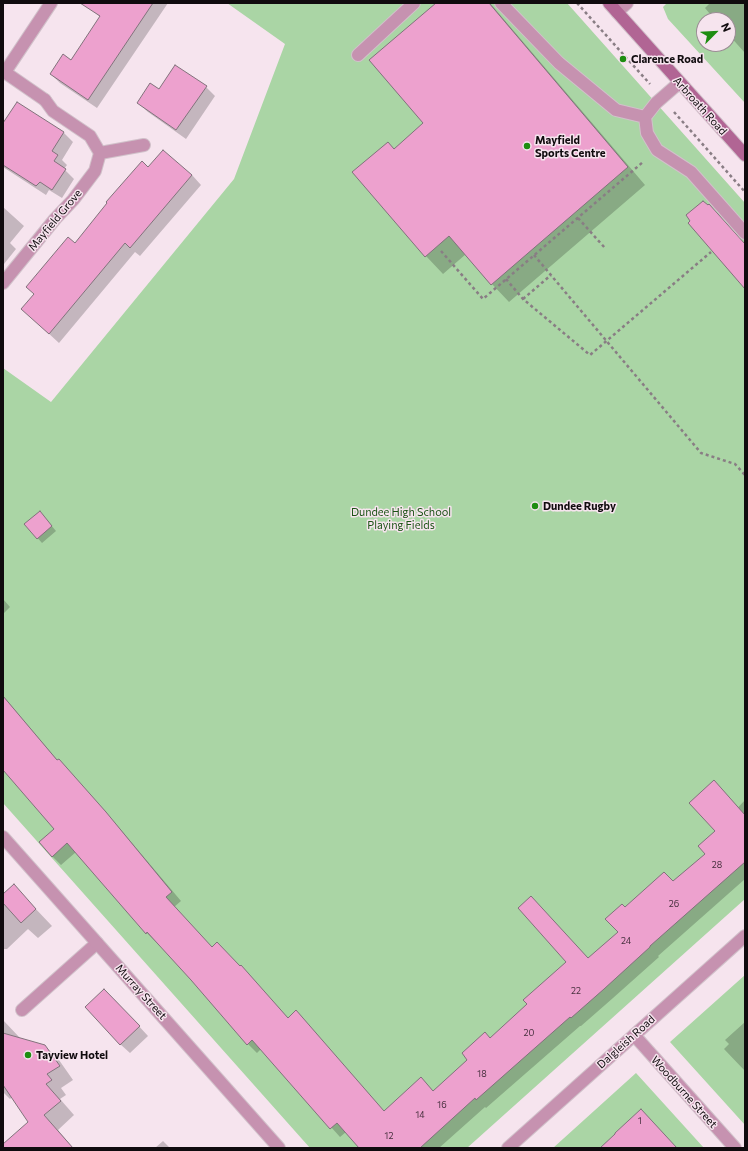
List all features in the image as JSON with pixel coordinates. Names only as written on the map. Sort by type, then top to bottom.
[{"type":"main road","name":"Arbroath Road","points":[[608,3],[745,155]]},
{"type":"street","points":[[51,3],[4,72],[45,100],[52,111],[90,136],[100,153],[144,145]]},
{"type":"street","points":[[358,55],[414,3]]},
{"type":"street","points":[[501,3],[559,63],[616,110],[645,116]]},
{"type":"street","points":[[617,12],[627,3]]},
{"type":"street","points":[[679,83],[656,103],[645,116],[647,133],[657,150],[691,172],[745,233]]},
{"type":"street","name":"Mayfield Grove","points":[[3,283],[55,219],[73,200],[95,171],[100,153]]},
{"type":"street","name":"Murray Street","points":[[3,837],[279,1148]]},
{"type":"street","name":"Dalgleish Road","points":[[508,1148],[745,936]]},
{"type":"street","points":[[22,1010],[97,943]]},
{"type":"street","name":"Woodburne Street","points":[[634,1035],[735,1148]]},
{"type":"path","points":[[441,251],[483,299],[657,150]]},
{"type":"path","points":[[578,218],[605,248]]},
{"type":"path","points":[[506,279],[523,298],[590,354],[711,252]]},
{"type":"path","points":[[534,255],[701,454],[735,464],[745,475]]},
{"type":"path","points":[[523,298],[551,276]]},
{"type":"green space","name":"Dundee High School Playing Fields","points":[[227,3],[567,3],[745,203],[745,899],[467,1148],[310,1148],[3,803],[3,368],[51,402],[234,179],[285,44]]},
{"type":"green space","points":[[667,3],[745,3],[745,103],[698,52],[736,52],[736,12],[696,12],[696,50],[668,19],[663,7]]},
{"type":"green space","points":[[745,975],[745,1125],[670,1042]]},
{"type":"green space","points":[[636,1073],[704,1148],[553,1148]]},
{"type":"building","points":[[80,3],[153,3],[88,100],[50,74],[63,54],[71,60],[100,16]]},
{"type":"building","name":"Mayfield Sports Centre","points":[[436,3],[489,3],[628,167],[491,285],[449,236],[425,257],[352,172],[388,142],[394,149],[423,123],[369,60]]},
{"type":"building","points":[[175,65],[207,86],[176,130],[137,103],[150,83],[159,89]]},
{"type":"building","points":[[17,102],[64,132],[52,151],[58,155],[54,161],[66,169],[52,190],[40,182],[36,186],[3,165],[3,123]]},
{"type":"building","points":[[163,150],[192,175],[130,248],[125,243],[49,334],[21,309],[34,294],[26,287],[68,237],[75,243],[107,203],[106,202],[142,161],[148,167]]},
{"type":"building","points":[[703,201],[708,205],[709,204],[745,244],[745,289],[688,223],[690,221],[686,215]]},
{"type":"building","points":[[40,511],[52,526],[37,539],[24,524]]},
{"type":"building","points":[[3,696],[57,760],[59,759],[106,812],[172,892],[166,897],[212,947],[217,942],[240,966],[241,965],[288,1018],[296,1010],[384,1111],[421,1077],[433,1091],[467,1060],[462,1053],[485,1032],[490,1038],[527,1004],[523,1000],[566,962],[518,908],[531,896],[588,958],[618,932],[605,919],[622,904],[625,907],[664,872],[673,881],[705,854],[698,846],[715,831],[689,803],[714,780],[745,815],[745,862],[604,989],[476,1100],[475,1098],[420,1148],[359,1148],[337,1123],[330,1129],[252,1040],[247,1045],[191,980],[147,932],[146,934],[67,843],[52,857],[39,842],[54,829],[3,770]]},
{"type":"building","points":[[14,884],[36,909],[21,923],[3,903],[3,894]]},
{"type":"building","points":[[104,989],[140,1026],[120,1045],[85,1007]]},
{"type":"building","points":[[3,1033],[45,1045],[60,1066],[47,1074],[52,1080],[46,1084],[61,1101],[44,1115],[73,1148],[3,1148],[3,1144],[28,1122],[3,1085]]},
{"type":"building","points":[[641,1109],[677,1148],[600,1148],[615,1133]]},
{"type":"place","name":"Clarence Road","points":[[623,59]]},
{"type":"place","name":"Mayfield Sports Centre","points":[[527,146]]},
{"type":"place","name":"Dundee Rugby","points":[[535,506]]},
{"type":"place","name":"Tayview Hotel","points":[[28,1055]]}]
